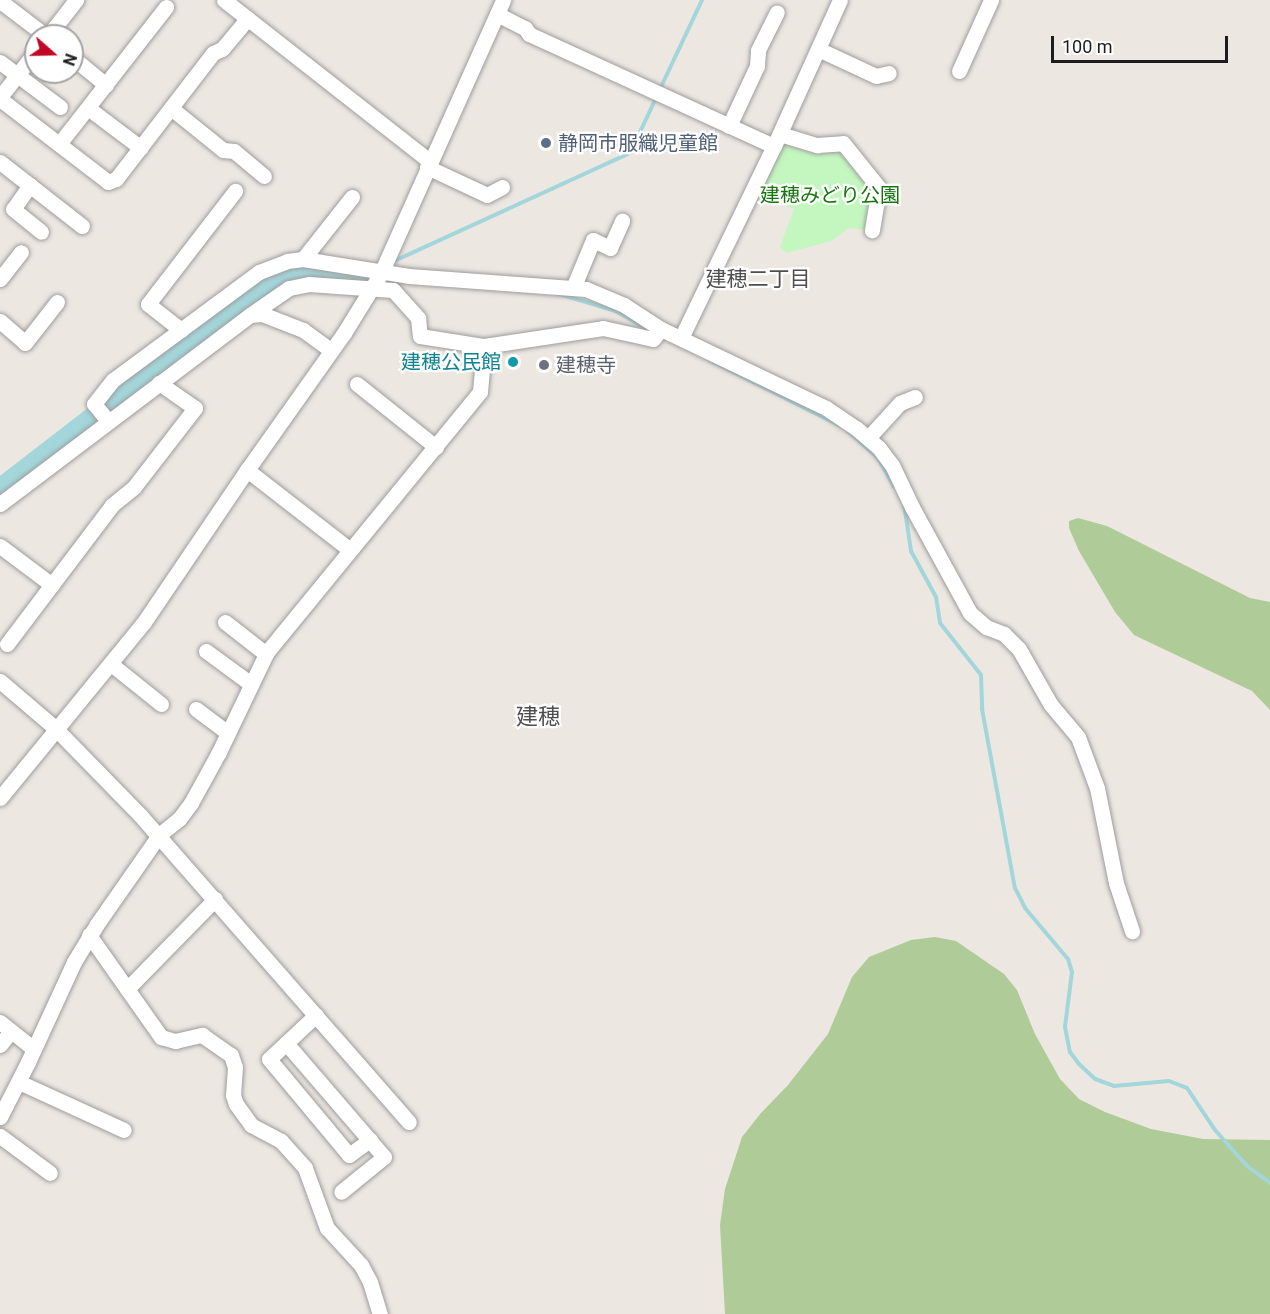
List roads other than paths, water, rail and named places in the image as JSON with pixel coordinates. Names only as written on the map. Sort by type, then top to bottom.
[{"type":"street","points":[[57,24],[76,0]]},
{"type":"street","points":[[224,0],[428,164],[487,195],[502,187]]},
{"type":"street","points":[[681,338],[777,140],[840,0]]},
{"type":"street","points":[[959,71],[992,0]]},
{"type":"street","points":[[0,1],[31,24]]},
{"type":"street","points":[[0,798],[144,622],[247,470],[345,333],[381,273],[500,7],[529,34],[729,126],[777,140],[818,145],[843,143],[879,188],[872,230]]},
{"type":"street","points":[[59,144],[166,8]]},
{"type":"street","points":[[729,126],[757,66],[758,50],[777,12]]},
{"type":"street","points":[[24,66],[0,98],[108,182],[116,179],[213,53],[222,49],[248,18]]},
{"type":"street","points":[[818,49],[876,76],[890,72]]},
{"type":"street","points":[[0,62],[60,107]]},
{"type":"street","points":[[84,67],[106,85]]},
{"type":"street","points":[[88,108],[141,148]]},
{"type":"street","points":[[171,108],[223,150],[234,151],[264,176]]},
{"type":"street","points":[[0,162],[82,226]]},
{"type":"street","points":[[30,186],[13,209],[41,232]]},
{"type":"street","points":[[181,330],[148,304],[235,191]]},
{"type":"street","points":[[303,259],[352,197]]},
{"type":"street","points":[[573,288],[593,240],[610,248],[622,221]]},
{"type":"street","points":[[0,279],[21,252]]},
{"type":"street","points":[[108,421],[94,404],[113,380],[259,272],[287,261],[303,259],[381,273],[586,289],[624,305],[661,329],[826,408],[868,438],[892,465],[912,507],[970,613],[986,627],[1004,634],[1019,649],[1051,705],[1078,737],[1097,788],[1116,883],[1132,931]]},
{"type":"street","points":[[0,504],[108,421],[289,288],[309,284],[393,290],[418,318],[420,336],[484,346],[595,328],[653,339],[661,329]]},
{"type":"street","points":[[0,321],[25,343],[57,302]]},
{"type":"street","points":[[250,315],[262,314],[303,330],[331,350]]},
{"type":"street","points":[[0,1117],[89,935],[159,835],[178,819],[191,803],[266,654],[480,392],[484,346]]},
{"type":"street","points":[[7,644],[112,505],[134,487],[195,408],[159,383]]},
{"type":"street","points":[[357,384],[436,447]]},
{"type":"street","points":[[868,438],[900,403],[915,398]]},
{"type":"street","points":[[247,470],[350,550]]},
{"type":"street","points":[[0,546],[52,585]]},
{"type":"street","points":[[225,622],[266,654]]},
{"type":"street","points":[[206,651],[250,684]]},
{"type":"street","points":[[111,664],[161,704]]},
{"type":"street","points":[[0,681],[55,728],[159,835],[409,1122]]},
{"type":"street","points":[[196,709],[228,733]]},
{"type":"street","points":[[127,989],[215,899]]},
{"type":"street","points":[[89,935],[161,1037],[176,1041],[202,1035],[231,1055],[235,1067],[233,1095],[236,1104],[251,1125],[281,1141],[305,1168],[327,1228],[361,1265],[370,1282],[380,1314]]},
{"type":"street","points":[[316,1015],[269,1059],[349,1155],[370,1140]]},
{"type":"street","points":[[0,1044],[5,1026],[34,1049]]},
{"type":"street","points":[[286,1043],[384,1157],[341,1192]]},
{"type":"street","points":[[18,1082],[124,1130]]},
{"type":"street","points":[[0,1136],[50,1173]]},
{"type":"waterway","points":[[660,89],[702,0]]},
{"type":"waterway","points":[[392,262],[630,153],[657,96]]},
{"type":"waterway","points":[[0,488],[256,291],[292,277],[325,274],[362,276]]},
{"type":"waterway","points":[[362,276],[372,277]]},
{"type":"waterway","points":[[559,294],[616,311],[644,327]]},
{"type":"waterway","points":[[709,360],[839,425]]},
{"type":"waterway","points":[[848,431],[878,458],[894,487]]},
{"type":"waterway","points":[[904,504],[911,551],[936,597],[940,623],[981,675],[982,709],[1015,888],[1025,908],[1068,959],[1072,972],[1065,1027],[1070,1052],[1095,1079],[1114,1086],[1169,1081],[1187,1088],[1215,1130],[1247,1166],[1270,1183]]},
{"type":"place","name":"静岡市服織児童館","points":[[546,143]]},
{"type":"place","name":"建穂公民館","points":[[513,362]]},
{"type":"place","name":"建穂寺","points":[[544,365]]},
{"type":"district","name":"建穂二丁目","points":[[758,279]]},
{"type":"district","name":"建穂","points":[[538,717]]},
{"type":"park label","name":"建穂みどり公園","points":[[830,195]]}]
